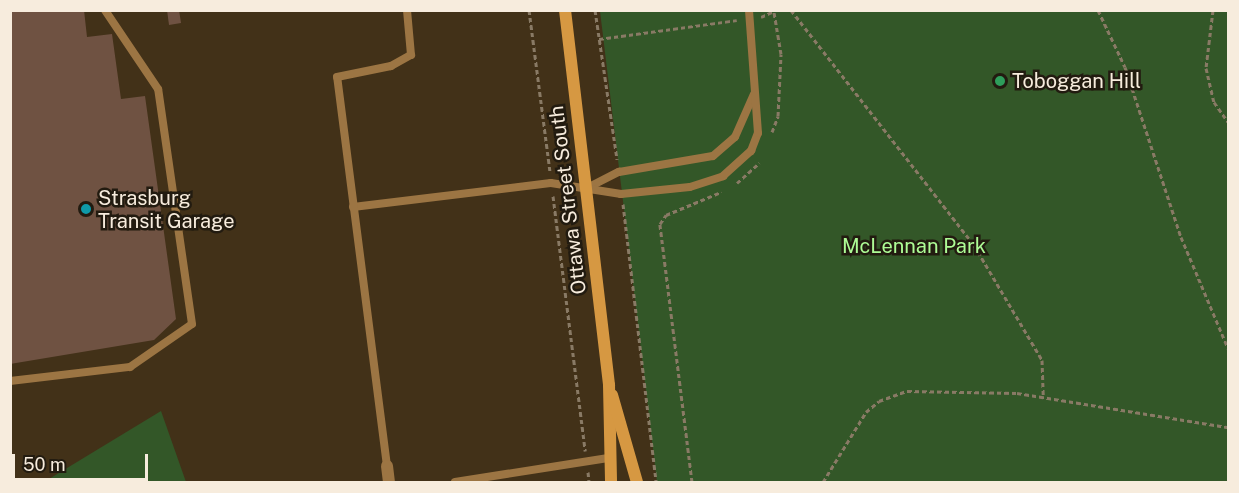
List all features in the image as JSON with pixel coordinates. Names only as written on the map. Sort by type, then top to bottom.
[{"type":"main road","name":"Ottawa Street South","points":[[565,10],[609,385],[608,458],[611,483]]},
{"type":"main road","name":"Ottawa Street South","points":[[609,385],[637,483]]},
{"type":"street","points":[[387,466],[389,483]]},
{"type":"lane","points":[[10,381],[130,367],[192,324],[158,89],[105,10]]},
{"type":"lane","points":[[387,466],[336,77],[391,66],[411,55],[407,10]]},
{"type":"lane","points":[[354,207],[551,183],[621,194],[678,189],[733,170],[756,143],[756,86],[749,10]]},
{"type":"lane","points":[[587,188],[619,172],[713,156],[742,127],[756,86]]},
{"type":"lane","points":[[455,483],[608,458]]},
{"type":"path","points":[[529,10],[589,483]]},
{"type":"path","points":[[595,10],[617,158]]},
{"type":"path","points":[[791,10],[892,134],[993,274],[1042,360],[1043,396]]},
{"type":"path","points":[[1098,10],[1129,78],[1181,237],[1228,348]]},
{"type":"path","points":[[1213,10],[1206,68],[1214,102],[1228,122]]},
{"type":"path","points":[[759,17],[774,11],[781,54],[778,116],[769,137]]},
{"type":"path","points":[[599,39],[737,20]]},
{"type":"path","points":[[692,483],[660,224],[666,215],[729,189],[756,169],[760,158]]},
{"type":"path","points":[[623,207],[656,483]]},
{"type":"path","points":[[823,483],[856,426],[879,401],[938,388],[1043,396],[1228,427]]},
{"type":"green space","name":"McLennan Park","points":[[600,11],[1228,11],[1228,482],[657,482]]},
{"type":"green space","points":[[161,411],[186,482],[44,482]]},
{"type":"building","name":"Strasburg Transit Garage","points":[[10,10],[84,10],[87,37],[112,34],[121,99],[145,96],[176,319],[154,340],[10,364]]},
{"type":"building","points":[[167,10],[179,10],[181,23],[169,25]]},
{"type":"place","name":"Toboggan Hill","points":[[1000,81]]},
{"type":"place","name":"Strasburg Transit Garage","points":[[86,209]]}]
